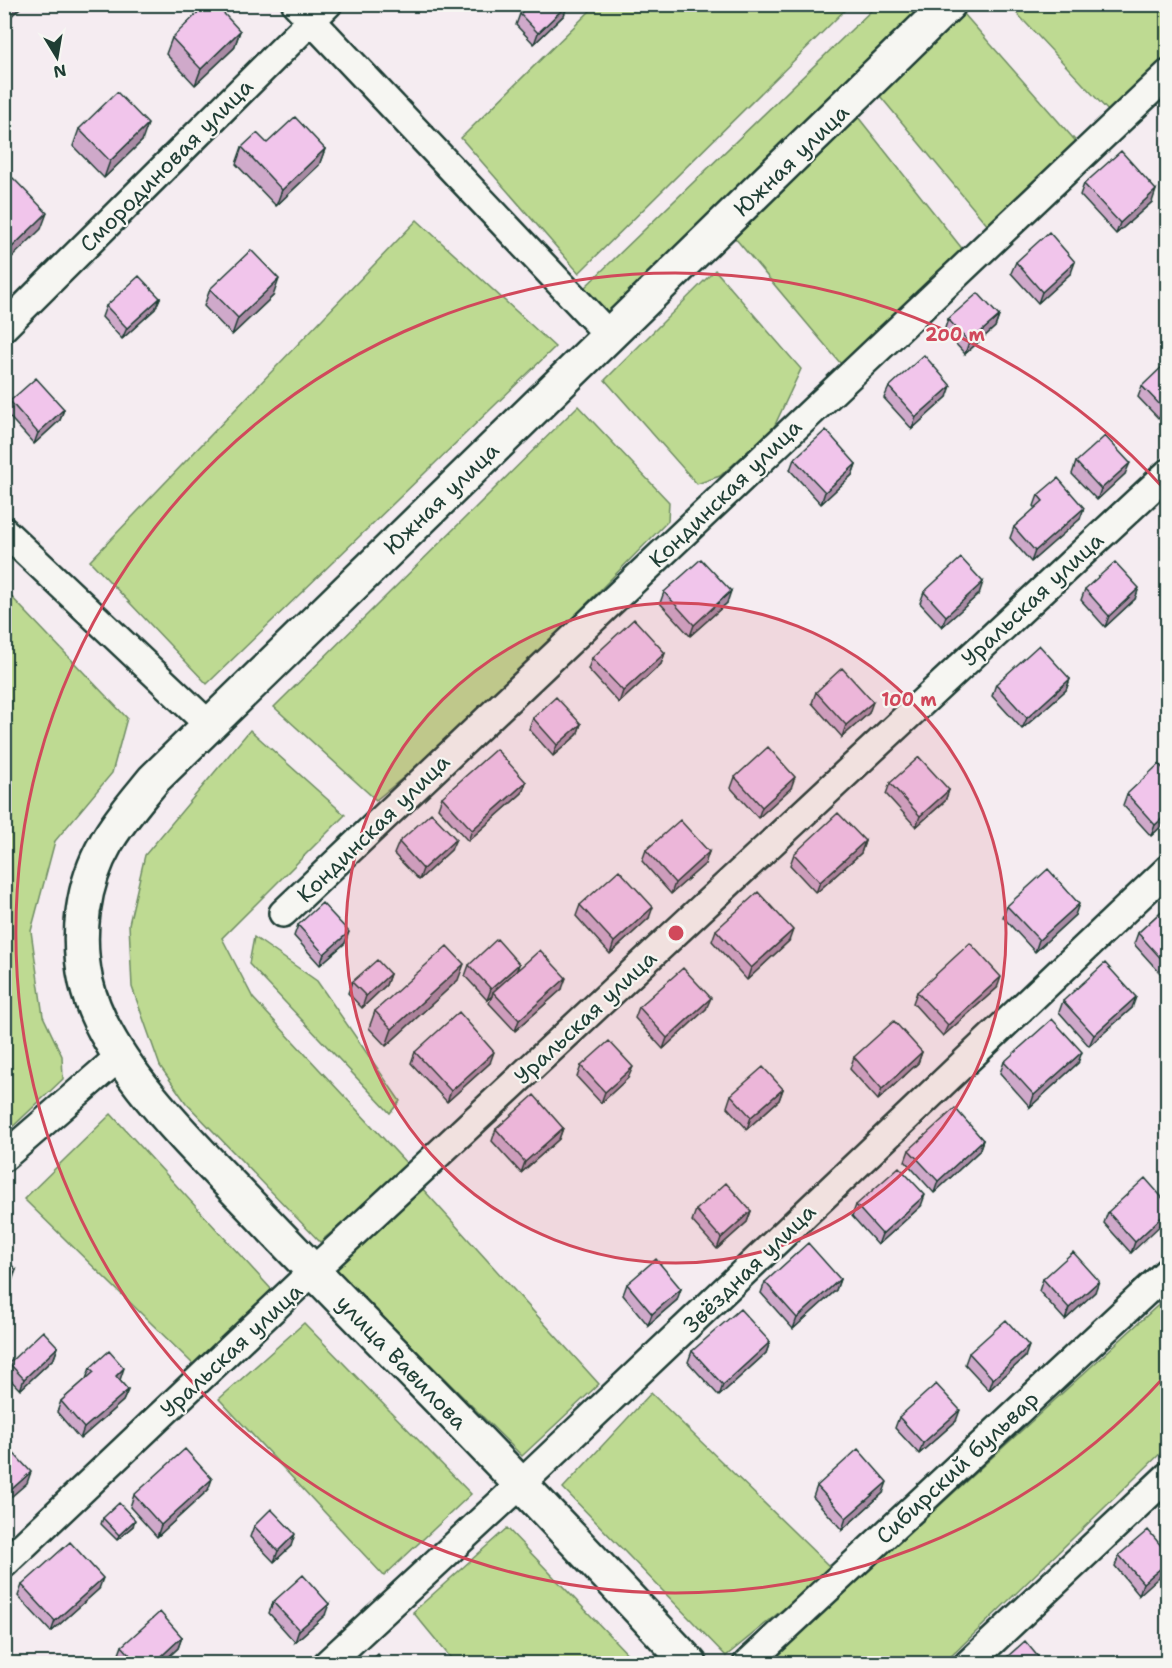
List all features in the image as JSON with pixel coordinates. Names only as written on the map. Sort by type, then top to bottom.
[{"type":"street","name":"Южная улица","points":[[119,1057],[94,1010],[83,964],[82,931],[84,903],[92,873],[105,844],[126,813],[154,779],[208,725],[949,4]]},
{"type":"street","points":[[312,10],[609,335]]},
{"type":"street","name":"Смородиновая улица","points":[[4,327],[312,10]]},
{"type":"street","name":"Кондинская улица","points":[[283,914],[1167,74]]},
{"type":"street","name":"Уральская улица","points":[[4,1564],[313,1271],[1167,472]]},
{"type":"street","points":[[4,531],[208,725]]},
{"type":"street","name":"Звёздная улица","points":[[327,1664],[521,1484],[1167,869]]},
{"type":"street","points":[[4,1156],[119,1057]]},
{"type":"street","name":"улица Вавилова","points":[[119,1057],[197,1150],[521,1484],[690,1664]]},
{"type":"street","name":"Сибирский бульвар","points":[[747,1664],[1167,1271]]},
{"type":"street","points":[[969,1664],[1167,1476]]},
{"type":"green space","points":[[597,4],[850,5],[579,273],[461,138]]},
{"type":"green space","points":[[877,5],[928,5],[610,316],[584,288]]},
{"type":"green space","points":[[1009,5],[1167,5],[1167,58],[1111,114]]},
{"type":"green space","points":[[964,14],[1080,146],[988,226],[880,96]]},
{"type":"green space","points":[[858,117],[964,251],[841,364],[735,238]]},
{"type":"green space","points":[[417,220],[555,347],[207,684],[90,561]]},
{"type":"green space","points":[[715,270],[801,369],[773,429],[720,476],[697,484],[605,380]]},
{"type":"green space","points":[[578,406],[669,502],[668,521],[466,726],[376,800],[274,707]]},
{"type":"green space","points":[[5,590],[127,718],[112,773],[55,841],[31,931],[43,1016],[62,1056],[63,1079],[5,1134]]},
{"type":"green space","points":[[250,730],[345,815],[222,938],[253,998],[409,1166],[320,1242],[186,1103],[160,1066],[132,987],[129,924],[145,855]]},
{"type":"green space","points":[[254,937],[317,981],[400,1101],[390,1113],[249,964]]},
{"type":"green space","points":[[111,1114],[272,1290],[195,1366],[24,1199]]},
{"type":"green space","points":[[421,1187],[599,1384],[522,1456],[334,1268]]},
{"type":"green space","points":[[1167,1297],[1167,1447],[944,1663],[768,1663]]},
{"type":"green space","points":[[304,1323],[471,1494],[384,1576],[219,1399]]},
{"type":"green space","points":[[651,1393],[832,1569],[726,1656],[563,1488]]},
{"type":"green space","points":[[507,1528],[636,1663],[455,1663],[413,1612]]},
{"type":"building","points":[[4,4],[16,4],[4,16]]},
{"type":"building","points":[[207,4],[215,4],[240,31],[201,69],[172,38]]},
{"type":"building","points":[[529,4],[568,4],[538,33],[520,14]]},
{"type":"building","points":[[117,92],[148,124],[110,161],[79,129]]},
{"type":"building","points":[[295,117],[325,149],[282,190],[242,147],[257,133],[267,143]]},
{"type":"building","points":[[1121,151],[1156,190],[1120,223],[1084,184]]},
{"type":"building","points":[[13,178],[47,213],[7,252],[4,249],[4,186]]},
{"type":"building","points":[[1049,232],[1075,262],[1042,292],[1016,262]]},
{"type":"building","points":[[251,250],[279,279],[238,318],[210,289]]},
{"type":"building","points":[[139,276],[160,298],[127,328],[106,306]]},
{"type":"building","points":[[978,293],[999,316],[969,342],[948,319]]},
{"type":"building","points":[[924,355],[951,386],[916,417],[889,387]]},
{"type":"building","points":[[1167,362],[1167,404],[1163,408],[1142,386]]},
{"type":"building","points":[[36,378],[64,409],[38,433],[10,401]]},
{"type":"building","points":[[826,430],[856,464],[825,492],[794,459]]},
{"type":"building","points":[[1105,436],[1130,463],[1101,489],[1076,462]]},
{"type":"building","points":[[1058,478],[1084,508],[1035,551],[1014,527],[1043,501],[1038,495]]},
{"type":"building","points":[[961,558],[983,582],[946,616],[924,592]]},
{"type":"building","points":[[701,559],[731,591],[694,625],[664,592]]},
{"type":"building","points":[[1115,562],[1139,588],[1109,616],[1085,589]]},
{"type":"building","points":[[634,619],[665,653],[623,691],[592,658]]},
{"type":"building","points":[[1039,645],[1070,679],[1027,718],[996,684]]},
{"type":"building","points":[[842,668],[873,702],[846,725],[816,692]]},
{"type":"building","points":[[556,697],[581,724],[557,745],[533,718]]},
{"type":"building","points":[[768,747],[795,777],[762,807],[735,777]]},
{"type":"building","points":[[496,749],[526,782],[472,830],[442,797]]},
{"type":"building","points":[[919,757],[949,790],[920,816],[890,783]]},
{"type":"building","points":[[1159,764],[1167,773],[1167,814],[1155,825],[1127,794]]},
{"type":"building","points":[[431,813],[456,839],[423,869],[399,842]]},
{"type":"building","points":[[838,813],[865,841],[820,882],[794,854]]},
{"type":"building","points":[[680,820],[709,852],[675,883],[646,850]]},
{"type":"building","points":[[1048,869],[1079,904],[1039,940],[1007,906]]},
{"type":"building","points":[[619,870],[653,907],[614,942],[580,905]]},
{"type":"building","points":[[758,892],[793,930],[751,968],[716,930]]},
{"type":"building","points":[[322,903],[349,932],[324,954],[298,925]]},
{"type":"building","points":[[1167,906],[1167,961],[1165,963],[1138,933]]},
{"type":"building","points":[[497,939],[519,964],[491,989],[469,965]]},
{"type":"building","points":[[970,943],[1001,977],[948,1025],[917,992]]},
{"type":"building","points":[[447,946],[464,964],[392,1029],[375,1011]]},
{"type":"building","points":[[540,950],[566,978],[519,1020],[493,992]]},
{"type":"building","points":[[377,960],[390,974],[366,996],[352,982]]},
{"type":"building","points":[[1105,963],[1136,997],[1094,1035],[1063,1001]]},
{"type":"building","points":[[683,968],[711,998],[667,1038],[639,1007]]},
{"type":"building","points":[[459,1012],[494,1052],[451,1091],[415,1052]]},
{"type":"building","points":[[1052,1019],[1082,1052],[1034,1095],[1004,1062]]},
{"type":"building","points":[[894,1021],[922,1052],[882,1089],[854,1057]]},
{"type":"building","points":[[609,1041],[633,1067],[605,1092],[581,1066]]},
{"type":"building","points":[[763,1067],[783,1089],[751,1117],[731,1095]]},
{"type":"building","points":[[534,1095],[563,1128],[525,1162],[496,1129]]},
{"type":"building","points":[[955,1108],[983,1140],[938,1181],[909,1150]]},
{"type":"building","points":[[899,1167],[925,1195],[882,1234],[856,1205]]},
{"type":"building","points":[[1145,1178],[1167,1203],[1167,1212],[1135,1242],[1108,1212]]},
{"type":"building","points":[[726,1183],[751,1211],[721,1238],[696,1210]]},
{"type":"building","points":[[808,1243],[840,1279],[797,1318],[765,1282]]},
{"type":"building","points":[[1073,1252],[1099,1281],[1069,1308],[1043,1279]]},
{"type":"building","points":[[4,1256],[16,1270],[4,1280]]},
{"type":"building","points":[[656,1259],[681,1289],[652,1314],[627,1284]]},
{"type":"building","points":[[740,1309],[770,1342],[723,1385],[692,1351]]},
{"type":"building","points":[[1006,1320],[1029,1346],[993,1379],[969,1353]]},
{"type":"building","points":[[43,1331],[58,1347],[24,1379],[9,1363]]},
{"type":"building","points":[[109,1351],[124,1368],[116,1376],[128,1390],[84,1428],[61,1401],[94,1372],[90,1368]]},
{"type":"building","points":[[936,1384],[960,1410],[923,1443],[899,1417]]},
{"type":"building","points":[[4,1443],[31,1472],[4,1496]]},
{"type":"building","points":[[185,1449],[212,1479],[161,1525],[134,1495]]},
{"type":"building","points":[[858,1449],[887,1482],[846,1518],[817,1486]]},
{"type":"building","points":[[119,1503],[135,1520],[119,1535],[103,1518]]},
{"type":"building","points":[[271,1509],[295,1534],[278,1551],[254,1526]]},
{"type":"building","points":[[1148,1530],[1167,1553],[1167,1563],[1143,1583],[1119,1555]]},
{"type":"building","points":[[70,1542],[103,1578],[55,1621],[22,1585]]},
{"type":"building","points":[[303,1575],[329,1604],[299,1630],[273,1602]]},
{"type":"building","points":[[160,1612],[182,1637],[153,1664],[138,1664],[122,1646]]},
{"type":"building","points":[[1025,1641],[1044,1664],[999,1664]]},
{"type":"building","points":[[4,1651],[16,1664],[4,1664]]},
{"type":"building","points":[[378,1654],[387,1664],[367,1664]]}]
